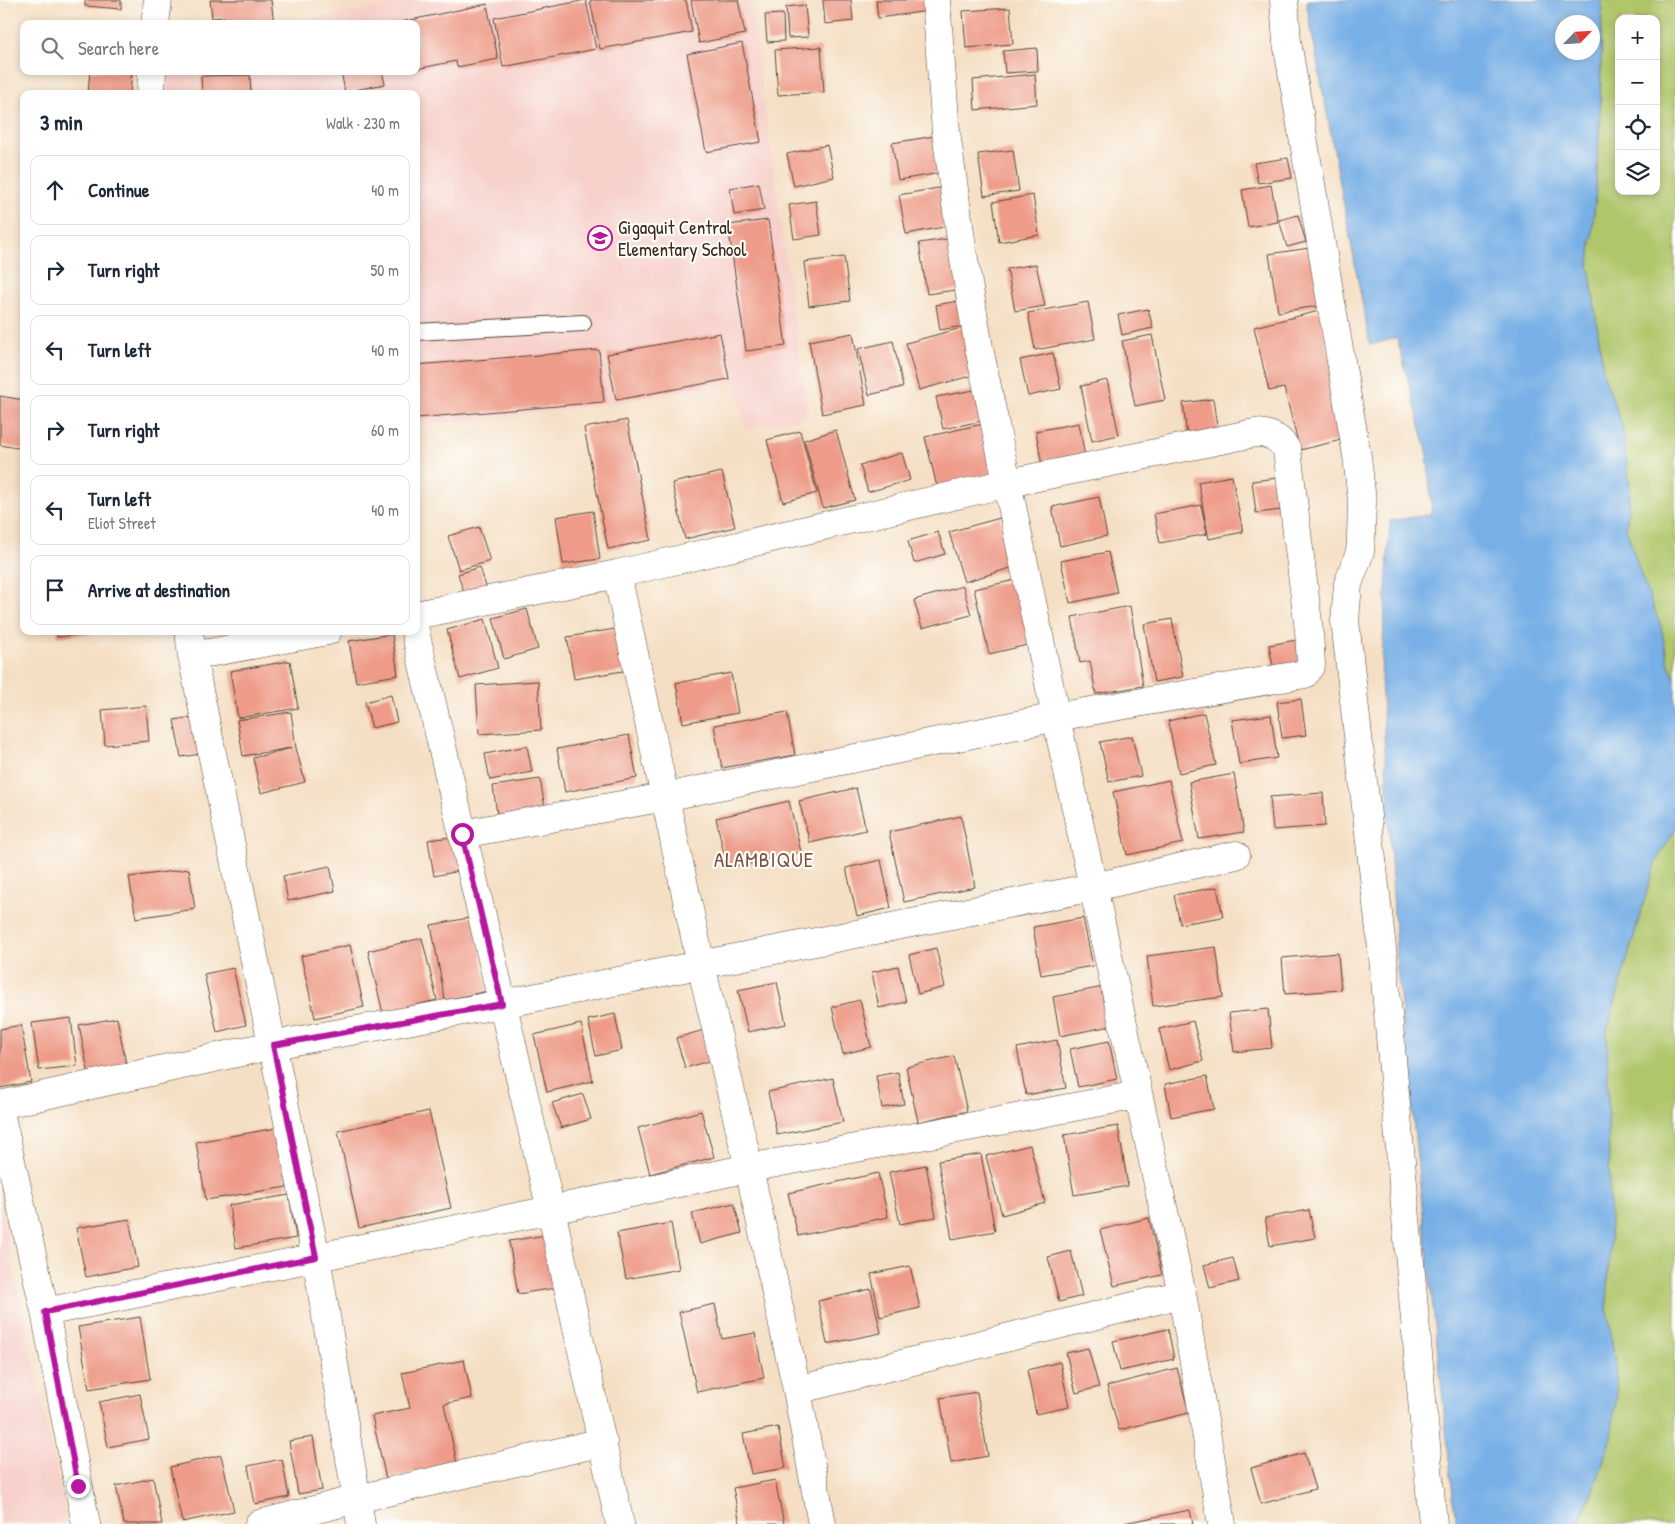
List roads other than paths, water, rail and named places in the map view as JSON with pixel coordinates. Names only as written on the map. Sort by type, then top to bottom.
[{"type":"street","points":[[156,20],[158,0]]},
{"type":"street","points":[[936,0],[946,132],[963,254],[979,348],[1056,717],[1182,1294],[1222,1524]]},
{"type":"street","points":[[1284,0],[1287,42],[1357,456],[1362,501],[1360,552],[1348,584],[1345,620],[1383,957],[1433,1524]]},
{"type":"street","points":[[152,75],[152,90]]},
{"type":"street","points":[[420,614],[617,574],[1008,483],[1255,434],[1273,435],[1287,450],[1309,631],[1311,665],[1308,671],[1299,676],[1056,717],[665,797],[462,834]]},
{"type":"street","points":[[617,574],[701,965],[749,1168],[797,1390],[822,1524]]},
{"type":"street","points":[[286,635],[191,644],[316,1257],[359,1511]]},
{"type":"street","points":[[416,635],[551,1210],[620,1524]]},
{"type":"street","points":[[0,1105],[273,1045],[502,1004],[701,965],[1094,887],[1236,855]]},
{"type":"street","points":[[45,1312],[749,1168],[1138,1095]]},
{"type":"street","points":[[0,1112],[45,1312],[86,1524]]},
{"type":"street","points":[[797,1390],[1182,1294]]},
{"type":"street","points":[[259,1524],[359,1511],[603,1442]]},
{"type":"lane","points":[[420,332],[583,323]]},
{"type":"water","points":[[1308,0],[1602,0],[1600,121],[1589,265],[1604,376],[1622,425],[1630,489],[1626,528],[1641,575],[1661,627],[1668,662],[1675,679],[1675,829],[1655,863],[1607,1030],[1610,1242],[1607,1306],[1617,1392],[1611,1437],[1599,1475],[1578,1524],[1456,1524],[1397,969],[1381,678],[1390,521],[1432,514],[1427,451],[1397,338],[1370,345],[1307,6]]},
{"type":"place","name":"Gigaquit Central Elementary School","points":[[600,238]]},
{"type":"district","name":"ALAMBIQUE","points":[[764,859]]}]
